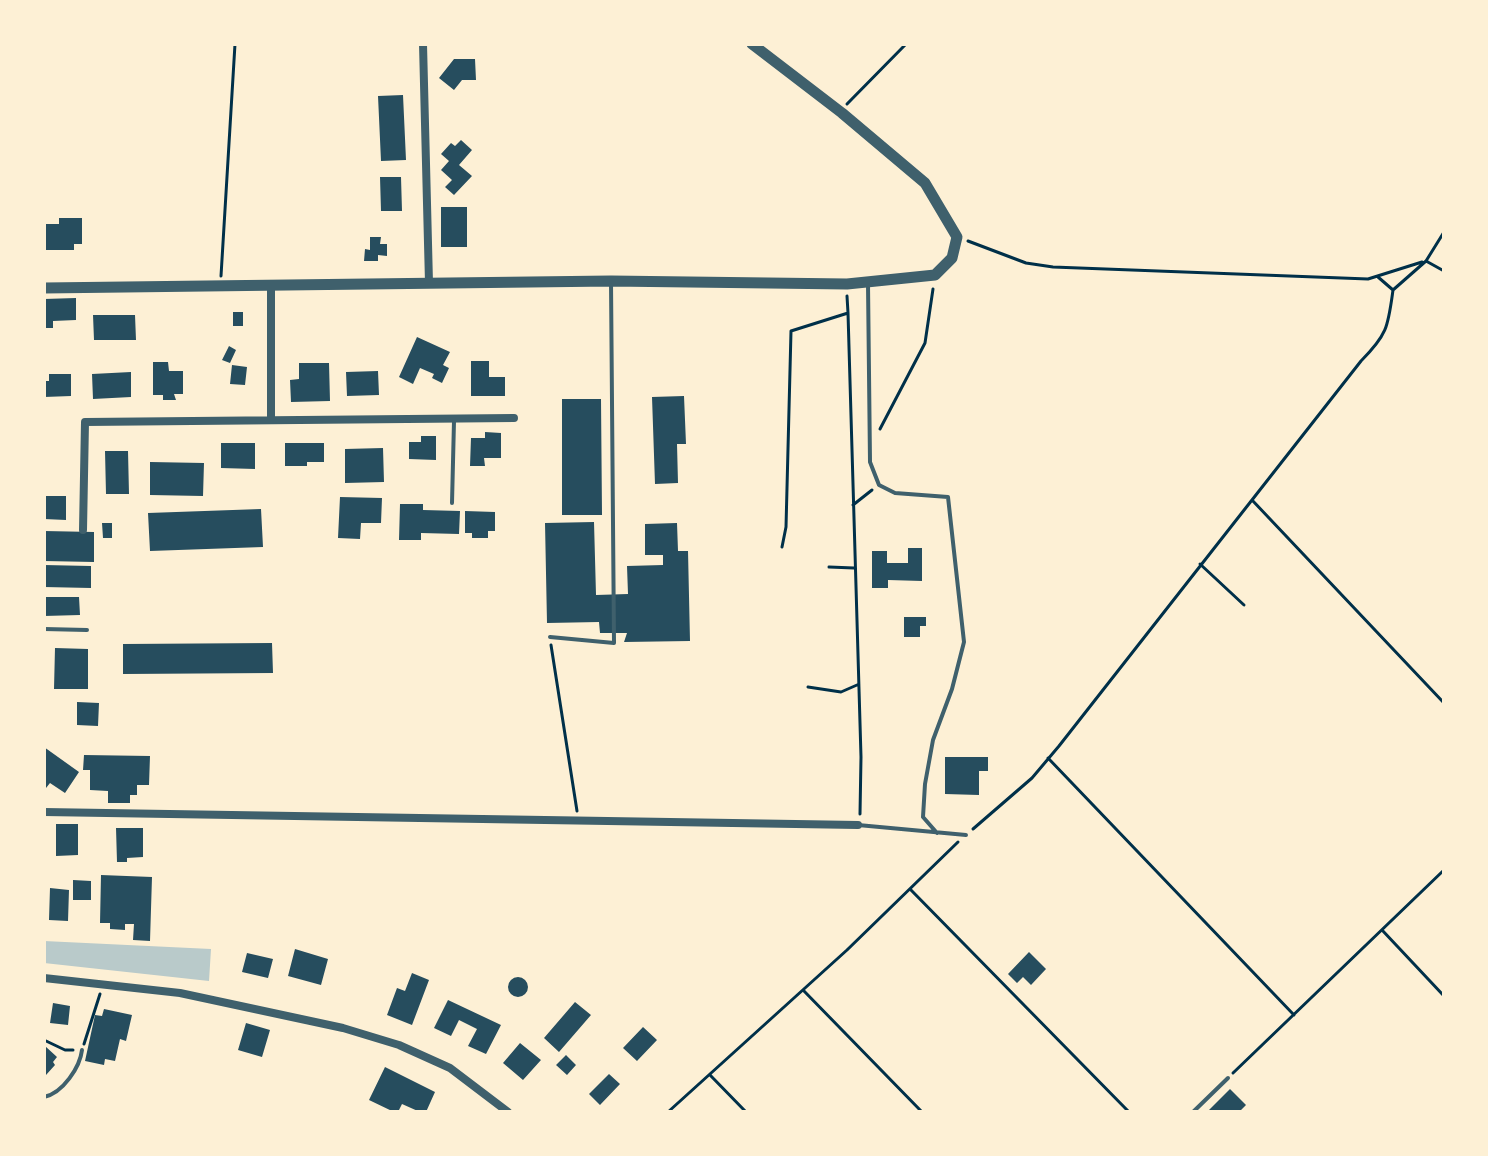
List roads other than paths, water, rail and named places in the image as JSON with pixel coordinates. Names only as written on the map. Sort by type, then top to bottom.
[{"type":"street","points":[[423,44],[429,283]]},
{"type":"street","points":[[44,288],[611,281],[847,284],[935,275],[952,258],[957,237],[925,183],[752,44]]},
{"type":"street","points":[[271,286],[271,420]]},
{"type":"street","points":[[83,530],[85,422],[514,418]]},
{"type":"street","points":[[44,812],[579,823],[858,825]]},
{"type":"street","points":[[44,978],[180,993],[343,1028],[399,1045],[450,1068],[508,1112]]},
{"type":"lane","points":[[550,637],[614,643],[611,281]]},
{"type":"lane","points":[[868,282],[870,462],[879,485],[895,493],[948,497],[964,642],[952,689],[933,740],[925,784],[923,817],[937,833]]},
{"type":"lane","points":[[452,503],[454,418]]},
{"type":"lane","points":[[44,629],[87,630]]},
{"type":"lane","points":[[858,825],[966,835]]},
{"type":"lane","points":[[44,1097],[51,1096],[80,1063],[82,1050]]},
{"type":"lane","points":[[1193,1112],[1228,1078]]}]
